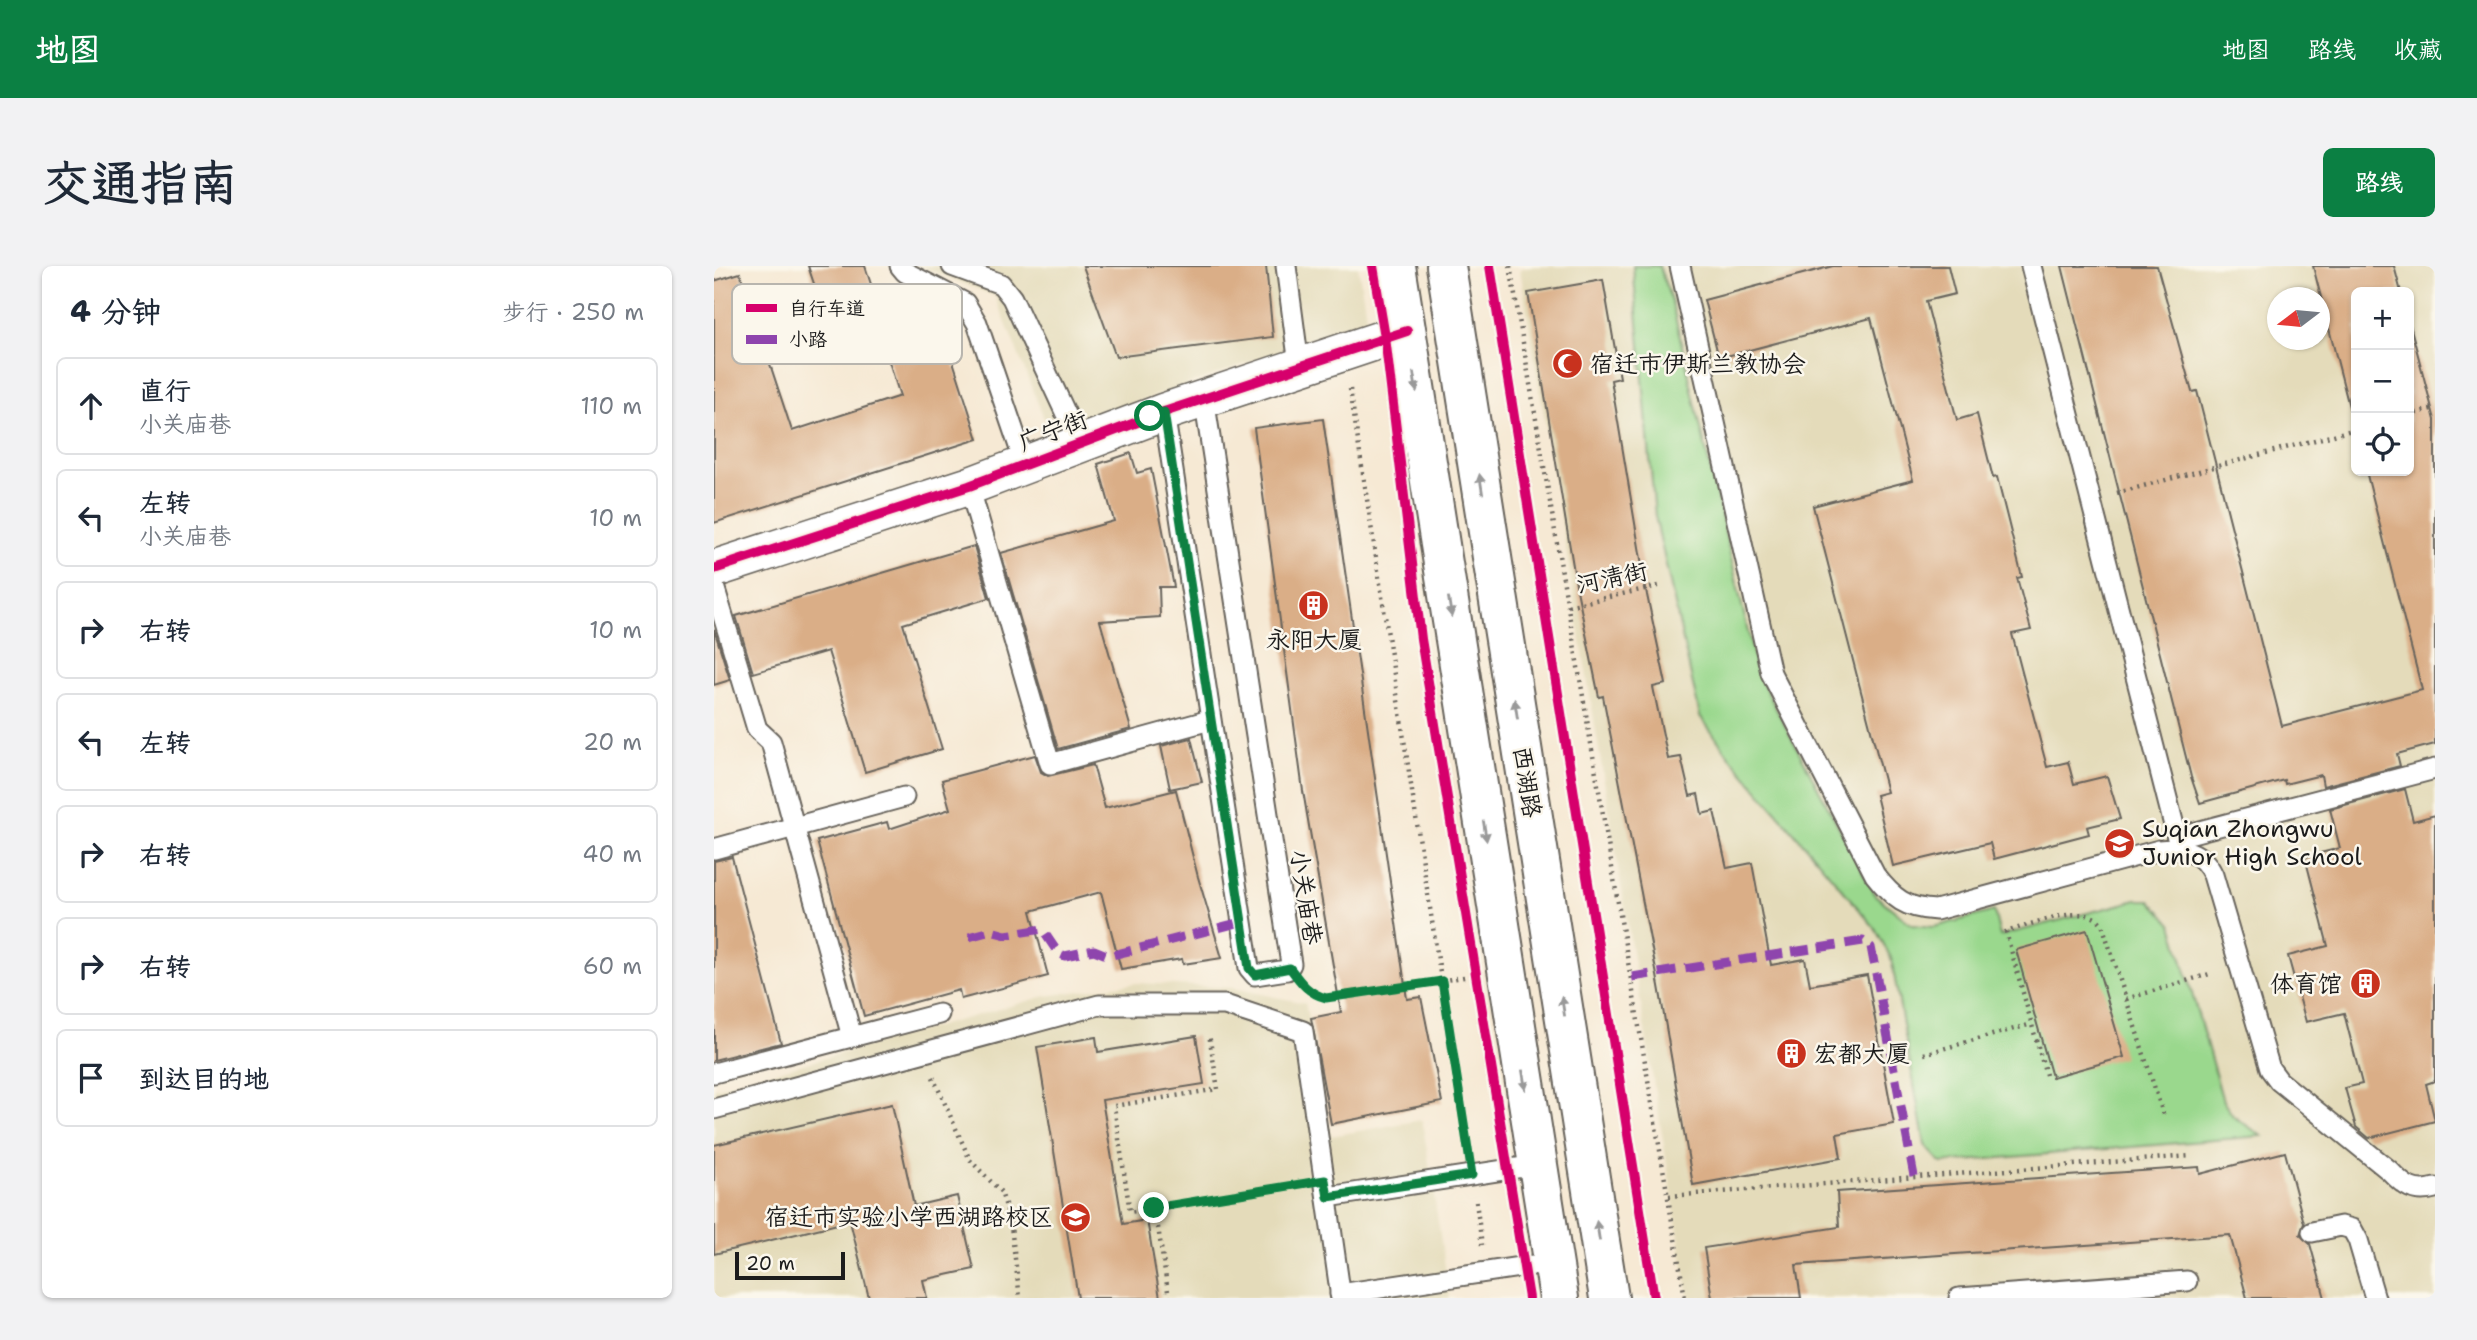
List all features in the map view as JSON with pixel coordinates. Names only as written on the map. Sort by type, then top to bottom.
[{"type":"main road","name":"西湖路","points":[[1396,266],[1556,1280]]},
{"type":"main road","name":"西湖路","points":[[1446,266],[1609,1298]]},
{"type":"street","name":"广宁街","points":[[714,569],[969,486],[1164,412],[1407,331]]},
{"type":"lane","points":[[900,266],[905,272],[928,284]]},
{"type":"lane","points":[[952,266],[1001,284],[1012,298],[1080,444]]},
{"type":"lane","points":[[1286,266],[1299,366]]},
{"type":"lane","points":[[1680,266],[1771,673],[1875,876],[1893,899],[1909,907],[1936,910],[2159,850],[2435,769]]},
{"type":"lane","points":[[2031,266],[2179,843],[2197,854],[2209,866],[2265,1056],[2279,1081],[2406,1187],[2421,1191],[2435,1188]]},
{"type":"lane","points":[[962,301],[977,323],[1025,464]]},
{"type":"lane","name":"小关庙巷","points":[[1164,412],[1249,968],[1255,975],[1290,968],[1204,398]]},
{"type":"lane","points":[[969,486],[1050,764],[1210,720]]},
{"type":"lane","points":[[714,586],[757,729],[771,742],[852,1037]]},
{"type":"lane","points":[[714,849],[904,797]]},
{"type":"lane","points":[[714,1109],[1100,1005],[1225,1005],[1303,1031],[1340,1296],[1487,1272],[1556,1280]]},
{"type":"lane","points":[[714,1073],[939,1014]]},
{"type":"lane","points":[[1326,1189],[1472,1175],[1537,1165]]},
{"type":"lane","points":[[2312,1233],[2341,1226],[2352,1229],[2358,1240],[2375,1298]]},
{"type":"lane","points":[[1959,1298],[2092,1293],[2187,1281]]},
{"type":"path","points":[[1510,266],[1685,1298]]},
{"type":"path","points":[[1344,350],[1487,1272]]},
{"type":"path","points":[[2414,414],[2435,408]]},
{"type":"path","points":[[2091,500],[2351,430]]},
{"type":"path","points":[[2046,1075],[2006,932],[2080,912],[2098,918],[2164,1117]]},
{"type":"path","points":[[1472,962],[1477,989]]},
{"type":"path","points":[[2126,999],[2239,966]]},
{"type":"path","points":[[1290,968],[1304,987],[1313,994],[1326,998],[1475,976]]},
{"type":"path","points":[[1205,1005],[1218,1089],[1114,1106],[1130,1212],[1326,1189]]},
{"type":"path","points":[[1924,1054],[2032,1024]]},
{"type":"path","points":[[925,1051],[959,1140],[970,1160],[1001,1192],[1006,1204],[1020,1298]]},
{"type":"path","points":[[1669,1196],[2191,1156]]},
{"type":"path","points":[[1154,1208],[1169,1298]]},
{"type":"shaded area","points":[[920,266],[1358,266],[1367,321],[1050,433],[995,296]]},
{"type":"shaded area","name":"Suqian Zhongwu Junior High School","points":[[1530,266],[2435,266],[2435,1298],[1689,1298],[1520,269]]},
{"type":"shaded area","name":"宿迁市实验小学西湖路校区","points":[[1137,983],[1232,988],[1305,1003],[1331,1136],[1422,1120],[1450,1298],[714,1298],[714,1089],[1046,996]]},
{"type":"green space","points":[[1633,266],[1659,266],[1672,303],[1755,662],[1763,684],[1875,895],[1912,925],[1934,927],[1994,911],[2000,936],[2137,900],[2150,900],[2172,924],[2223,1101],[2233,1116],[2262,1136],[1941,1163],[1925,1145],[1891,958],[1875,928],[1730,757],[1700,716],[1655,516]]},
{"type":"building","points":[[808,266],[865,266],[871,284],[814,284]]},
{"type":"building","points":[[1083,266],[1266,266],[1273,337],[1116,357]]},
{"type":"building","points":[[1833,266],[1948,266],[1955,294],[1926,301],[1957,420],[1977,414],[1993,478],[1997,477],[2022,577],[2017,578],[2031,630],[2012,634],[2047,767],[2068,762],[2074,784],[2107,776],[2120,819],[2087,827],[2089,834],[1994,859],[1990,843],[1893,866],[1876,795],[1887,792],[1813,506],[1913,480],[1871,318],[1719,358],[1704,300]]},
{"type":"building","points":[[2062,266],[2157,266],[2192,392],[2197,391],[2282,726],[2422,690],[2367,476],[2414,476],[2414,340],[2435,420],[2435,744],[2397,754],[2400,766],[2323,786],[2321,775],[2285,784],[2284,780],[2200,803],[2191,777]]},
{"type":"building","points":[[2313,266],[2394,266],[2400,287],[2351,287],[2351,414],[2330,332],[2330,287],[2318,287]]},
{"type":"building","points":[[740,273],[744,284],[732,284],[732,364],[770,364],[792,431],[900,396],[890,364],[954,364],[978,439],[714,523],[714,281]]},
{"type":"building","points":[[1603,280],[1620,378],[1611,380],[1647,595],[1666,684],[1653,687],[1668,759],[1681,757],[1690,796],[1698,794],[1702,814],[1714,811],[1727,868],[1752,863],[1771,965],[1805,959],[1810,985],[1867,975],[1894,1124],[1837,1134],[1841,1158],[1693,1185],[1659,986],[1603,696],[1599,697],[1577,590],[1528,293]]},
{"type":"building","name":"永阳大厦","points":[[1323,419],[1407,999],[1421,997],[1442,1102],[1331,1124],[1311,1018],[1341,1012],[1303,791],[1254,428]]},
{"type":"building","points":[[1131,453],[1137,473],[1151,469],[1174,587],[1159,587],[1160,617],[1100,621],[1131,729],[1058,749],[1001,553],[1114,521],[1098,464]]},
{"type":"building","points":[[974,546],[989,598],[903,624],[942,749],[865,772],[828,651],[753,673],[736,616]]},
{"type":"building","points":[[714,629],[730,680],[714,685]]},
{"type":"building","points":[[1191,738],[1202,782],[1170,789],[1161,746]]},
{"type":"building","points":[[1035,755],[1041,772],[1048,776],[1093,765],[1105,808],[1176,790],[1222,958],[1183,964],[1182,959],[1121,969],[1101,892],[1031,911],[1048,976],[961,999],[959,990],[864,1016],[817,841],[887,822],[889,829],[950,809],[942,780]]},
{"type":"building","name":"体育馆","points":[[2405,789],[2413,821],[2435,815],[2435,1081],[2426,1084],[2435,1121],[2369,1138],[2356,1127],[2345,1088],[2362,1084],[2344,1013],[2306,1022],[2288,956],[2328,946],[2305,857],[2340,848],[2330,809]]},
{"type":"building","points":[[732,857],[781,1043],[714,1060],[714,861]]},
{"type":"building","points":[[2087,930],[2124,1057],[2052,1077],[2016,950]]},
{"type":"building","points":[[1196,1036],[1204,1084],[1102,1100],[1123,1224],[1147,1220],[1160,1298],[1078,1298],[1037,1047],[1096,1037],[1098,1052]]},
{"type":"building","points":[[892,1104],[914,1206],[957,1196],[974,1269],[923,1280],[927,1298],[869,1298],[850,1221],[714,1254],[714,1145]]},
{"type":"building","points":[[2285,1152],[2304,1223],[2300,1235],[2310,1244],[2325,1298],[2247,1298],[2230,1235],[1796,1265],[1801,1298],[1712,1298],[1704,1248],[1839,1227],[1837,1192],[2199,1167],[2200,1174]]},
{"type":"marked path","points":[[969,937],[991,931],[1006,935],[1042,929],[1058,953],[1065,956],[1094,950],[1109,956],[1241,922]]},
{"type":"marked path","points":[[1632,977],[1863,941],[1871,947],[1914,1176]]},
{"type":"cycle path","points":[[1373,266],[1385,337],[1421,639],[1529,1298]]},
{"type":"cycle path","points":[[1490,266],[1654,1298]]},
{"type":"cycle path","points":[[714,569],[969,486],[1164,412],[1407,331]]},
{"type":"place","name":"宿迁市伊斯兰教协会","points":[[1567,364]]},
{"type":"place","name":"永阳大厦","points":[[1314,606]]},
{"type":"place","name":"Suqian Zhongwu Junior High School","points":[[2119,843]]},
{"type":"place","name":"体育馆","points":[[2365,984]]},
{"type":"place","name":"宏都大厦","points":[[1791,1054]]},
{"type":"place","name":"宿迁市实验小学西湖路校区","points":[[1076,1217]]},
{"type":"route","points":[[1150,416],[1164,412],[1251,973],[1255,975],[1290,968],[1304,987],[1313,994],[1326,998],[1442,981],[1472,1175],[1328,1197],[1325,1180],[1154,1208]]}]
